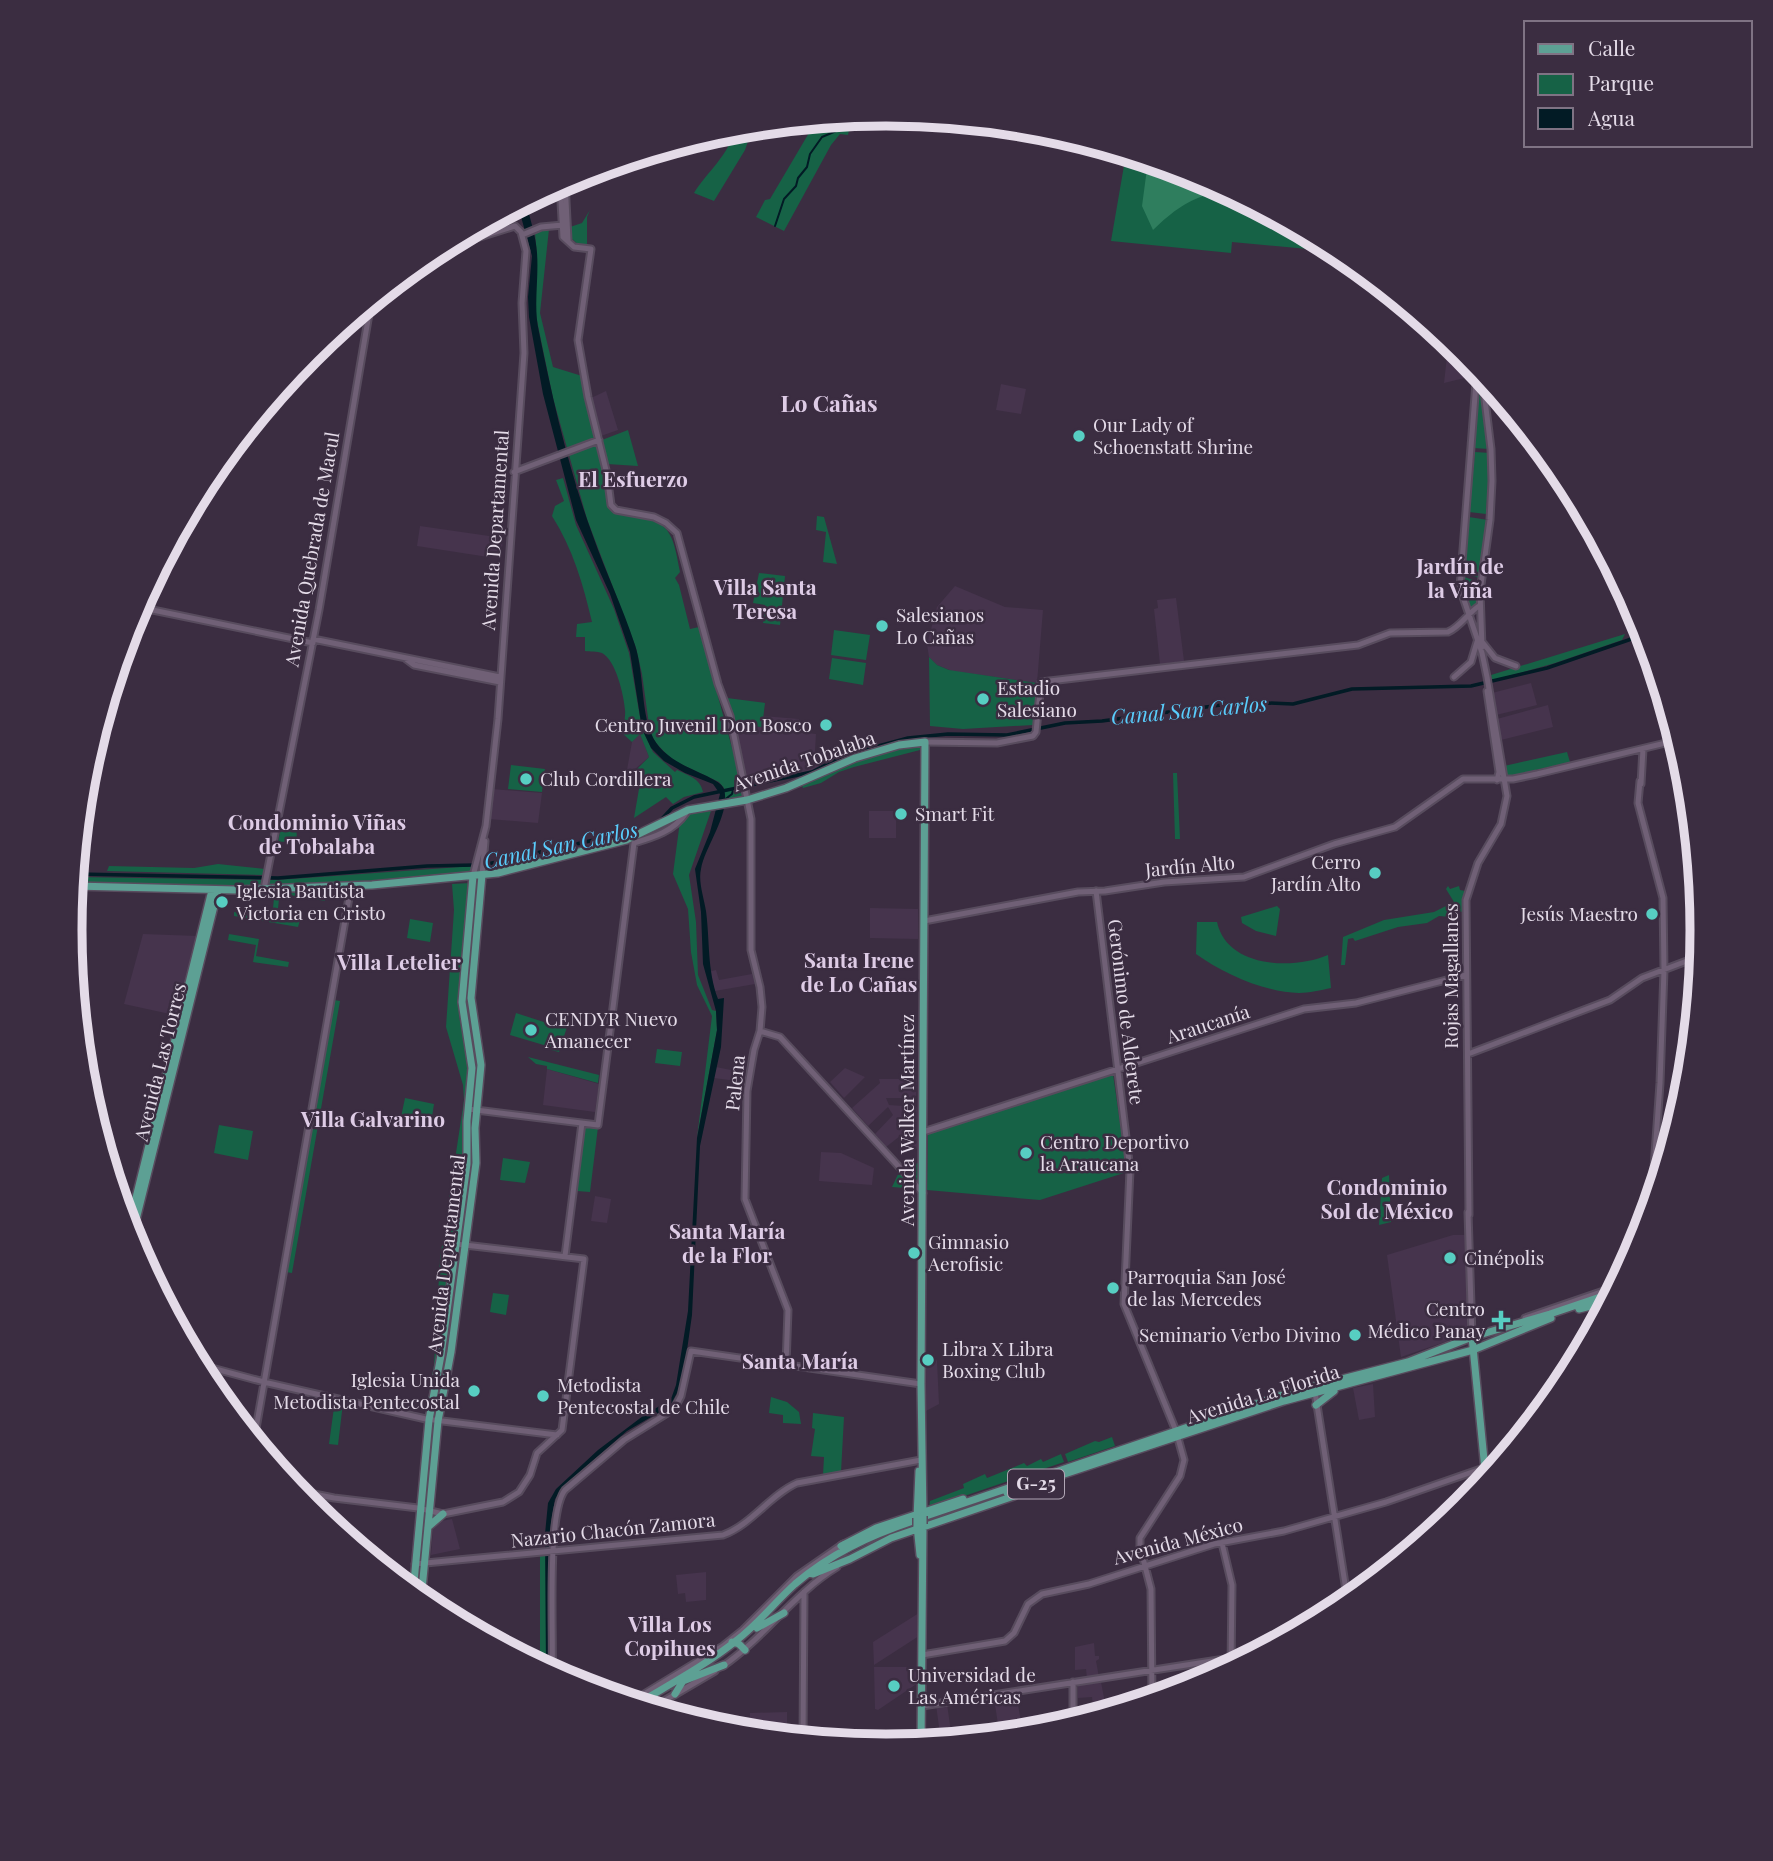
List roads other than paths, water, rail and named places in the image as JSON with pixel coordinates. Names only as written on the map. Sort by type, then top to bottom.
[{"type":"main road","name":"Avenida Tobalaba","points":[[84,886],[215,890],[265,883],[351,886],[440,880],[449,882],[478,875],[497,877],[626,840],[685,811],[747,800],[790,787],[855,758],[925,742]]},
{"type":"main road","name":"Avenida Walker Martínez","points":[[921,1734],[925,742]]},
{"type":"main road","name":"Avenida Departamental","points":[[420,1585],[419,1565],[433,1420],[450,1352],[472,1109],[480,1062],[471,999],[478,875]]},
{"type":"main road","name":"Avenida Las Torres","points":[[136,1219],[215,890]]},
{"type":"main road","name":"Avenida Las Torres","points":[[133,1211],[204,937]]},
{"type":"main road","name":"Avenida La Florida","points":[[920,1520],[1011,1487],[1119,1453],[1139,1450],[1244,1411],[1408,1362],[1472,1337],[1603,1296]]},
{"type":"main road","name":"Avenida La Florida","points":[[1318,1388],[1337,1388],[1473,1350],[1543,1321],[1598,1305]]},
{"type":"main road","points":[[1490,1331],[1495,1336],[1495,1342]]},
{"type":"main road","name":"Rojas Magallanes","points":[[1472,1337],[1485,1467]]},
{"type":"main road","points":[[1447,1347],[1445,1352],[1449,1357]]},
{"type":"main road","points":[[1317,1405],[1337,1388]]},
{"type":"main road","name":"Avenida La Florida","points":[[649,1698],[682,1681],[740,1639],[788,1591],[857,1542],[1154,1439],[1192,1436],[1244,1411]]},
{"type":"main road","name":"Avenida La Florida","points":[[845,1543],[876,1528],[920,1520],[1157,1447],[1178,1436],[1212,1425]]},
{"type":"main road","points":[[1135,1441],[1154,1439]]},
{"type":"main road","points":[[1139,1450],[1157,1447]]},
{"type":"main road","name":"Avenida La Florida","points":[[850,1559],[920,1520],[974,1496],[1011,1487]]},
{"type":"main road","name":"Avenida Departamental","points":[[415,1582],[427,1527],[425,1510]]},
{"type":"main road","points":[[427,1527],[443,1514]]},
{"type":"main road","points":[[815,1571],[845,1543]]},
{"type":"main road","points":[[815,1571],[850,1559]]},
{"type":"main road","name":"Avenida La Florida","points":[[649,1698],[757,1628],[815,1571]]},
{"type":"main road","points":[[757,1628],[784,1613]]},
{"type":"main road","points":[[740,1639],[745,1650]]},
{"type":"main road","points":[[723,1646],[740,1639],[752,1644]]},
{"type":"main road","points":[[676,1694],[682,1681],[724,1665]]},
{"type":"street","points":[[514,472],[599,440],[588,397],[578,336],[591,249],[572,245],[564,238],[565,194]]},
{"type":"street","points":[[561,195],[564,225]]},
{"type":"street","points":[[480,237],[511,226],[517,226],[523,232],[564,225]]},
{"type":"street","name":"Avenida Departamental","points":[[478,875],[486,828],[500,679],[524,346],[522,303],[526,251],[523,232]]},
{"type":"street","name":"Avenida Quebrada de Macul","points":[[265,883],[313,641],[369,315]]},
{"type":"street","name":"Rojas Magallanes","points":[[1472,1337],[1467,892],[1478,863],[1502,821],[1507,796],[1501,779],[1482,653],[1462,597],[1460,579],[1476,384]]},
{"type":"street","name":"Rojas Magallanes","points":[[1479,640],[1479,606],[1492,481],[1484,393]]},
{"type":"street","name":"Palena","points":[[599,440],[612,508],[654,517],[677,533],[718,684],[730,716],[745,787],[751,831],[751,950],[761,998],[760,1031],[754,1047],[747,1091],[745,1202],[788,1310],[786,1365]]},
{"type":"street","points":[[1468,614],[1479,606]]},
{"type":"street","points":[[149,609],[404,657],[500,679]]},
{"type":"street","name":"Avenida Tobalaba","points":[[925,742],[1001,743],[1035,731],[1041,682],[1361,644],[1394,633],[1448,632],[1456,628],[1468,614]]},
{"type":"street","points":[[1454,677],[1471,662],[1479,640],[1496,658],[1516,666]]},
{"type":"street","name":"Jardín Alto","points":[[924,921],[1063,895],[1152,884],[1237,879],[1334,844],[1397,826],[1458,781],[1467,778],[1501,779],[1537,774],[1668,743]]},
{"type":"street","name":"Rojas Magallanes","points":[[1497,748],[1503,767],[1501,779]]},
{"type":"street","points":[[1642,749],[1640,807],[1662,892],[1664,970],[1654,1169]]},
{"type":"street","points":[[472,1109],[598,1125],[634,843],[661,834],[677,824],[685,811]]},
{"type":"street","points":[[1146,891],[1152,884]]},
{"type":"street","points":[[257,1430],[351,886]]},
{"type":"street","name":"Gerónimo de Alderete","points":[[1096,891],[1130,1170],[1124,1304],[1184,1457],[1182,1472],[1141,1535],[1140,1547],[1151,1589],[1152,1690]]},
{"type":"street","points":[[1468,1054],[1610,1000],[1643,978],[1690,960]]},
{"type":"street","name":"Araucanía","points":[[923,1132],[1304,1009],[1356,1003],[1466,975]]},
{"type":"street","points":[[760,1031],[776,1034],[786,1043],[923,1193]]},
{"type":"street","points":[[786,1043],[789,1036]]},
{"type":"street","points":[[565,1256],[582,1123]]},
{"type":"street","points":[[212,1368],[433,1420],[520,1434],[550,1437],[557,1435],[563,1429],[584,1259],[461,1244]]},
{"type":"street","name":"Avenida La Florida","points":[[1510,1325],[1606,1290]]},
{"type":"street","points":[[552,1662],[552,1552],[561,1495],[611,1450],[674,1409],[681,1398],[691,1351],[921,1384]]},
{"type":"street","points":[[1318,1388],[1317,1405],[1346,1590]]},
{"type":"street","points":[[313,1493],[443,1514],[505,1501],[513,1497],[527,1481],[537,1452],[550,1437]]},
{"type":"street","name":"Nazario Chacón Zamora","points":[[419,1565],[725,1534],[797,1483],[921,1460]]},
{"type":"street","name":"Avenida México","points":[[922,1655],[1000,1644],[1013,1635],[1026,1607],[1036,1597],[1085,1585],[1222,1542],[1284,1531],[1386,1502],[1484,1468]]},
{"type":"street","points":[[1222,1542],[1232,1585],[1231,1657]]},
{"type":"street","name":"Avenida La Florida","points":[[641,1696],[723,1646],[740,1639],[801,1573],[845,1543]]},
{"type":"street","name":"Avenida La Florida","points":[[662,1702],[745,1650],[804,1592],[824,1575],[850,1559]]},
{"type":"street","points":[[802,1730],[804,1592]]},
{"type":"street","points":[[792,1605],[798,1605],[800,1609],[802,1730]]},
{"type":"street","points":[[922,1706],[1228,1658]]},
{"type":"street","points":[[1073,1682],[1073,1712]]},
{"type":"water","points":[[528,211],[536,247],[537,322],[556,410],[584,511],[635,645],[651,733],[667,754],[720,784],[724,789],[725,799],[721,819],[703,860],[700,874],[712,977],[718,999],[724,998],[721,1047],[700,1146],[692,1315],[686,1357],[678,1391],[670,1406],[627,1431],[567,1483],[555,1499],[549,1536],[549,1660],[546,1659],[545,1534],[548,1503],[556,1489],[598,1450],[671,1399],[676,1385],[688,1311],[697,1138],[717,1030],[716,1011],[703,964],[701,912],[695,869],[710,832],[720,794],[713,784],[664,761],[651,748],[642,729],[630,652],[610,594],[576,520],[543,394],[529,317],[532,256],[520,215]]},
{"type":"waterway","points":[[775,226],[784,199],[796,186],[798,178],[807,167],[810,154],[822,137],[841,128]]},
{"type":"waterway","name":"Canal San Carlos","points":[[659,822],[672,808],[694,797],[812,772],[845,755],[908,738],[948,734],[1007,735],[1065,723],[1102,721],[1243,702],[1293,704],[1352,689],[1471,686],[1547,668],[1635,638]]},
{"type":"waterway","points":[[723,801],[733,790]]},
{"type":"waterway","name":"Canal San Carlos","points":[[483,865],[643,829]]},
{"type":"waterway","name":"Canal San Carlos","points":[[84,874],[278,878],[427,866],[475,865]]},
{"type":"place","name":"Our Lady of Schoenstatt Shrine","points":[[1079,436]]},
{"type":"place","name":"Salesianos Lo Cañas","points":[[882,626]]},
{"type":"place","name":"Estadio Salesiano","points":[[983,699]]},
{"type":"place","name":"Centro Juvenil Don Bosco","points":[[826,725]]},
{"type":"place","name":"Club Cordillera","points":[[526,779]]},
{"type":"place","name":"Smart Fit","points":[[901,814]]},
{"type":"place","name":"Cerro Jardín Alto","points":[[1375,873]]},
{"type":"place","name":"Iglesia Bautista Victoria en Cristo","points":[[222,902]]},
{"type":"place","name":"Jesús Maestro","points":[[1652,914]]},
{"type":"place","name":"CENDYR Nuevo Amanecer","points":[[531,1030]]},
{"type":"place","name":"Centro Deportivo la Araucana","points":[[1026,1153]]},
{"type":"place","name":"Gimnasio Aerofisic","points":[[914,1253]]},
{"type":"place","name":"Cinépolis","points":[[1450,1258]]},
{"type":"place","name":"Parroquia San José de las Mercedes","points":[[1113,1288]]},
{"type":"place","name":"Centro Médico Panay","points":[[1501,1320]]},
{"type":"place","name":"Seminario Verbo Divino","points":[[1355,1335]]},
{"type":"place","name":"Libra X Libra Boxing Club","points":[[928,1360]]},
{"type":"place","name":"Iglesia Unida Metodista Pentecostal","points":[[474,1391]]},
{"type":"place","name":"Metodista Pentecostal de Chile","points":[[543,1396]]},
{"type":"place","name":"Universidad de Las Américas","points":[[894,1686]]},
{"type":"district","name":"Lo Cañas","points":[[829,404]]},
{"type":"district","name":"El Esfuerzo","points":[[633,480]]},
{"type":"district","name":"Jardín de la Viña","points":[[1460,579]]},
{"type":"district","name":"Villa Santa Teresa","points":[[765,600]]},
{"type":"district","name":"Condominio Viñas de Tobalaba","points":[[317,835]]},
{"type":"district","name":"Villa Letelier","points":[[399,963]]},
{"type":"district","name":"Santa Irene de Lo Cañas","points":[[859,973]]},
{"type":"district","name":"Villa Galvarino","points":[[373,1120]]},
{"type":"district","name":"Condominio Sol de México","points":[[1387,1200]]},
{"type":"district","name":"Santa María de la Flor","points":[[727,1244]]},
{"type":"district","name":"Santa María","points":[[800,1362]]},
{"type":"district","name":"Villa Los Copihues","points":[[670,1637]]}]
